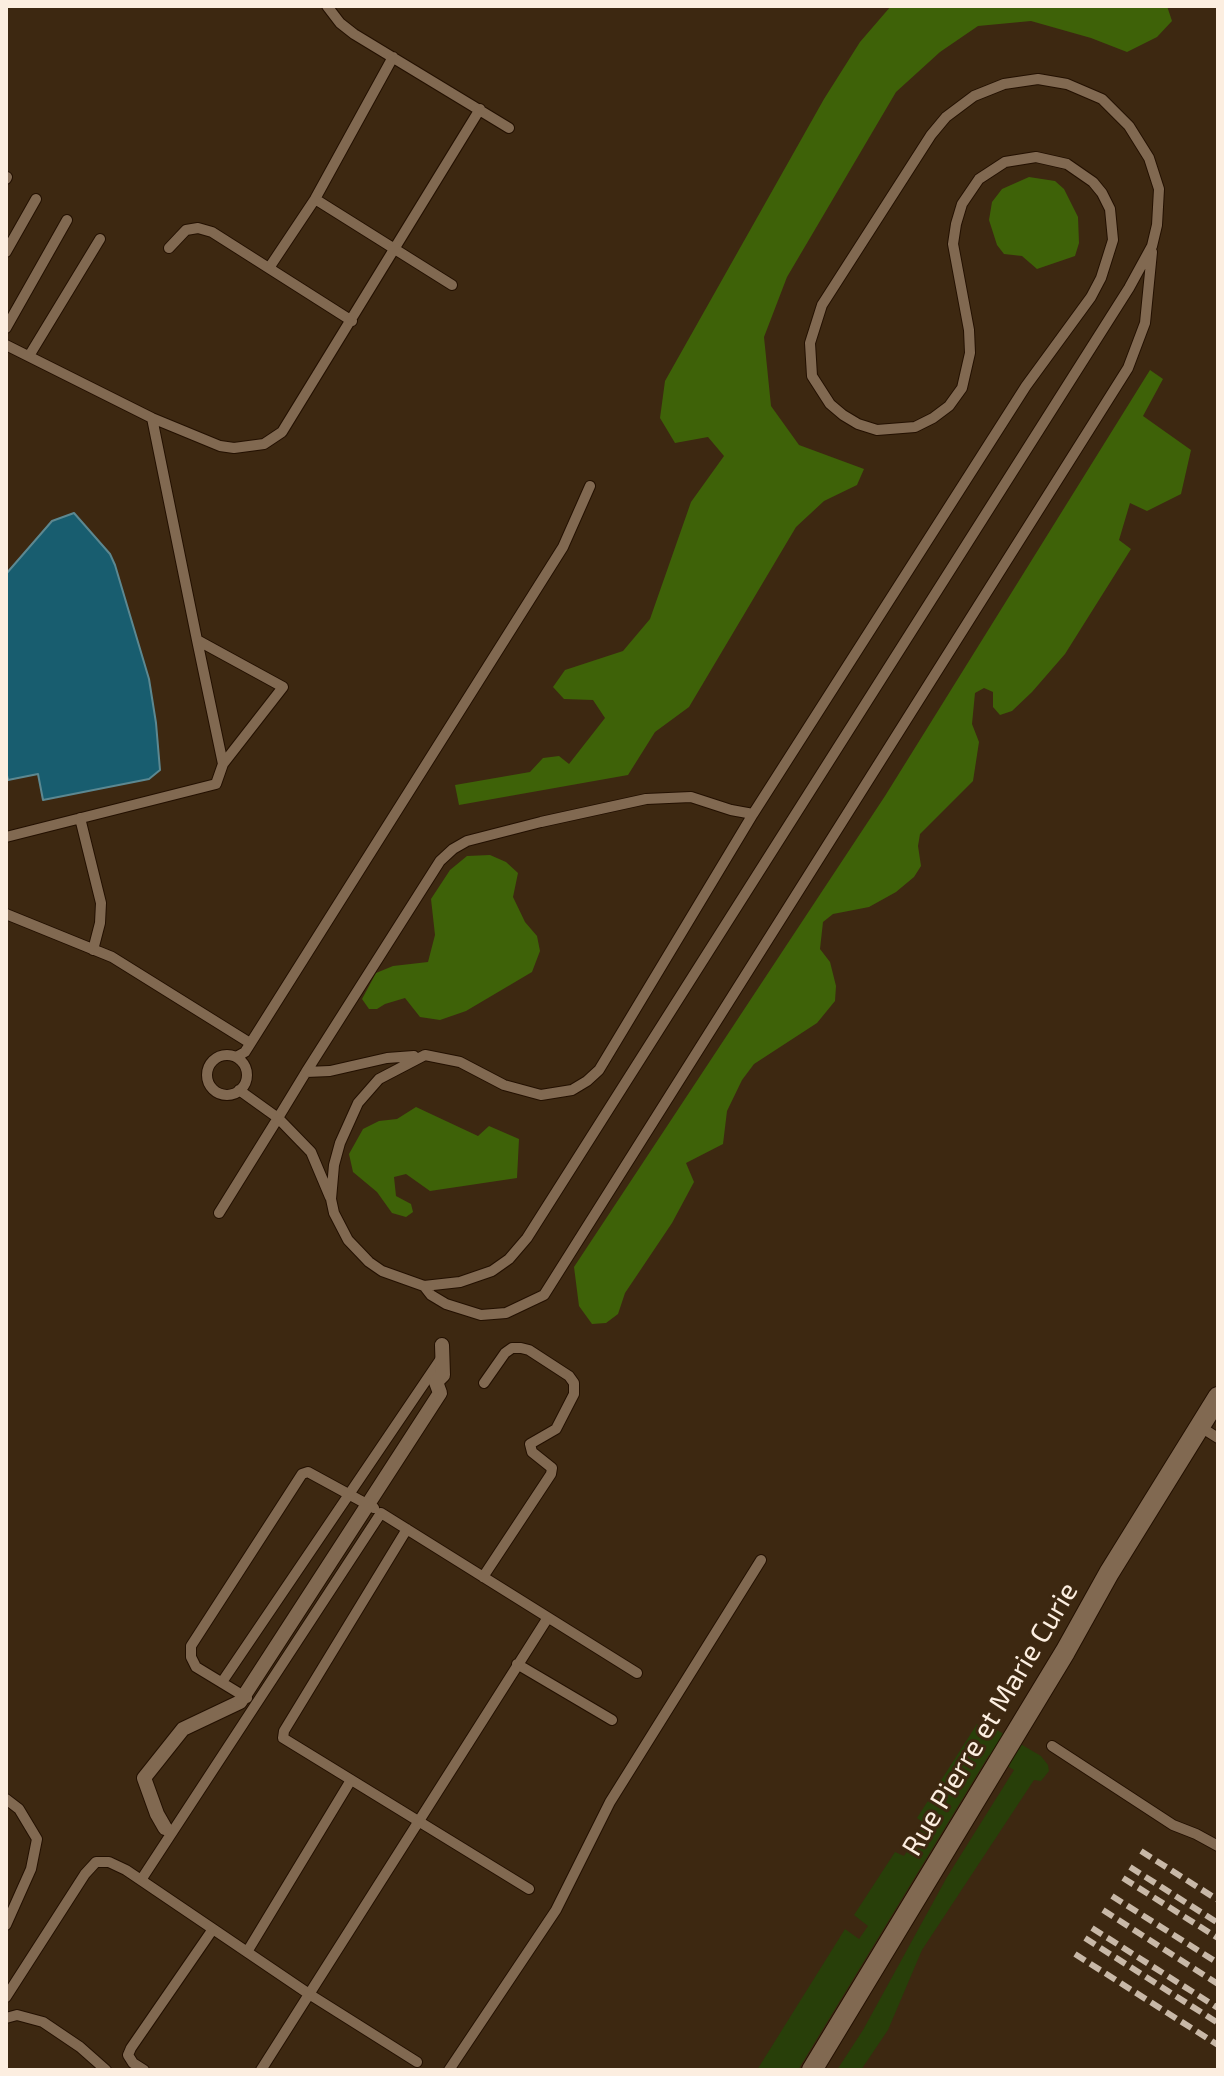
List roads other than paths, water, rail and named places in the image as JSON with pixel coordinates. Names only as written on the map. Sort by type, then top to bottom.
[{"type":"street","points":[[165,1828],[144,1778],[183,1729],[250,1700],[368,1504],[440,1393],[436,1382],[443,1375],[442,1351]]},
{"type":"street","name":"Rue Pierre et Marie Curie","points":[[812,2070],[1084,1620],[1109,1573],[1218,1397]]},
{"type":"lane","points":[[327,6],[340,23],[509,128]]},
{"type":"lane","points":[[269,268],[315,199],[393,57]]},
{"type":"lane","points":[[306,1072],[330,1071],[387,1058],[425,1055],[460,1062],[504,1085],[541,1095],[558,1094],[587,1081],[616,1046],[753,814],[1026,386],[1091,297],[1101,278],[1113,240],[1110,209],[1093,182],[1067,164],[1036,157],[1021,158],[992,169],[979,179],[962,204],[953,244],[969,330],[969,362],[962,388],[949,406],[915,427],[877,430],[858,424],[830,404],[819,390],[812,376],[810,343],[822,305],[916,155],[946,117],[959,106],[989,89],[1038,79],[1067,84],[1102,99],[1141,142],[1159,189],[1145,323],[1128,368],[544,1295],[506,1313],[481,1315],[446,1304],[431,1295],[424,1286]]},
{"type":"lane","points":[[6,345],[152,418],[220,446],[247,448],[264,444],[282,432],[480,109]]},
{"type":"lane","points":[[6,252],[36,199]]},
{"type":"lane","points":[[315,199],[452,285]]},
{"type":"lane","points":[[6,328],[67,220]]},
{"type":"lane","points":[[169,248],[186,230],[198,228],[212,232],[352,321]]},
{"type":"lane","points":[[29,356],[100,239]]},
{"type":"lane","points":[[239,1090],[278,1118],[311,1152],[340,1226],[358,1252],[382,1271],[424,1286],[443,1286],[478,1278],[509,1259],[527,1238],[1129,288],[1152,246]]},
{"type":"lane","points":[[152,418],[223,764]]},
{"type":"lane","points":[[236,1057],[246,1070],[247,1077],[239,1090],[227,1094],[216,1091],[207,1074],[212,1062],[218,1057],[236,1057],[245,1052],[563,547],[590,486]]},
{"type":"lane","points":[[6,837],[216,784],[223,764],[283,687],[197,640]]},
{"type":"lane","points":[[219,1213],[440,861],[453,849],[467,841],[646,799],[691,797],[753,814]]},
{"type":"lane","points":[[80,818],[101,903],[93,950]]},
{"type":"lane","points":[[6,914],[112,957],[250,1043]]},
{"type":"lane","points":[[331,1199],[334,1165],[340,1143],[358,1103],[379,1079],[425,1055]]},
{"type":"lane","points":[[483,1577],[551,1474],[552,1468],[532,1452],[530,1444],[556,1429],[572,1401],[574,1383],[556,1365],[529,1350],[512,1348],[484,1383]]},
{"type":"lane","points":[[222,1682],[442,1351]]},
{"type":"lane","points":[[1199,1426],[1218,1438]]},
{"type":"lane","points":[[250,1700],[196,1667],[191,1657],[191,1646],[302,1474],[308,1472],[368,1504],[637,1673]]},
{"type":"lane","points":[[141,1880],[250,1700],[381,1513]]},
{"type":"lane","points":[[407,1529],[282,1734],[287,1741],[529,1889]]},
{"type":"lane","points":[[449,2070],[556,1910],[610,1802],[761,1560]]},
{"type":"lane","points":[[261,2070],[547,1619]]},
{"type":"lane","points":[[517,1664],[612,1720]]},
{"type":"lane","points":[[1052,1746],[1173,1825],[1218,1846]]},
{"type":"lane","points":[[247,1952],[351,1780]]},
{"type":"lane","points":[[6,1799],[19,1809],[37,1839],[31,1869],[6,1925]]},
{"type":"lane","points":[[6,1997],[85,1874],[96,1862],[109,1862],[417,2062]]},
{"type":"lane","points":[[144,2070],[133,2063],[128,2055],[131,2048],[213,1929]]},
{"type":"lane","points":[[6,2018],[17,2015],[43,2022],[80,2047],[106,2070]]},
{"type":"water","points":[[74,513],[110,554],[115,565],[149,679],[160,770],[149,779],[43,800],[38,774],[8,780],[6,771],[6,574],[52,521]]},
{"type":"railway","points":[[1141,1851],[1218,1900]]},
{"type":"railway","points":[[1130,1867],[1218,1923]]},
{"type":"railway","points":[[1123,1878],[1218,1938]]},
{"type":"railway","points":[[1112,1896],[1218,1963]]},
{"type":"railway","points":[[1103,1910],[1218,1984]]},
{"type":"railway","points":[[1092,1928],[1218,2008]]},
{"type":"railway","points":[[1085,1938],[1218,2023]]},
{"type":"railway","points":[[1075,1954],[1218,2045]]}]
